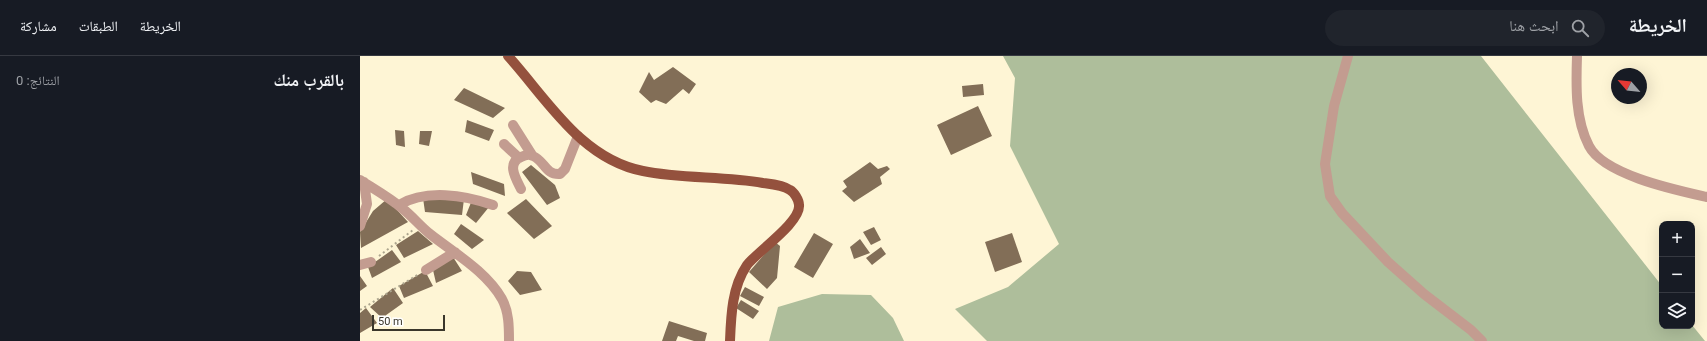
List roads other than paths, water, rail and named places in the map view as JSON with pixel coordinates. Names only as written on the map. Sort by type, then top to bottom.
[{"type":"main road","points":[[508,56],[560,118],[578,136],[598,152],[630,168],[660,174],[735,178],[782,187],[793,192],[799,204],[798,212],[785,228],[756,254],[739,280],[731,319],[730,341]]},
{"type":"street","points":[[1348,56],[1334,106],[1325,164],[1330,196],[1342,213],[1388,262],[1424,294],[1471,330],[1482,341]]},
{"type":"street","points":[[1577,56],[1576,95],[1583,130],[1589,146],[1600,160],[1618,171],[1707,197]]},
{"type":"street","points":[[513,125],[532,155],[537,158],[547,171],[560,174],[565,170],[578,136]]},
{"type":"street","points":[[504,144],[519,158]]},
{"type":"street","points":[[521,189],[513,171],[514,163],[519,158],[532,155]]},
{"type":"street","points":[[362,181],[399,205],[419,225],[455,252],[488,282],[502,299],[507,312],[509,341]]},
{"type":"street","points":[[360,226],[367,204],[362,181]]},
{"type":"street","points":[[399,205],[418,197],[429,196],[462,197],[492,205]]},
{"type":"street","points":[[426,270],[455,252]]},
{"type":"street","points":[[360,265],[371,262]]}]
